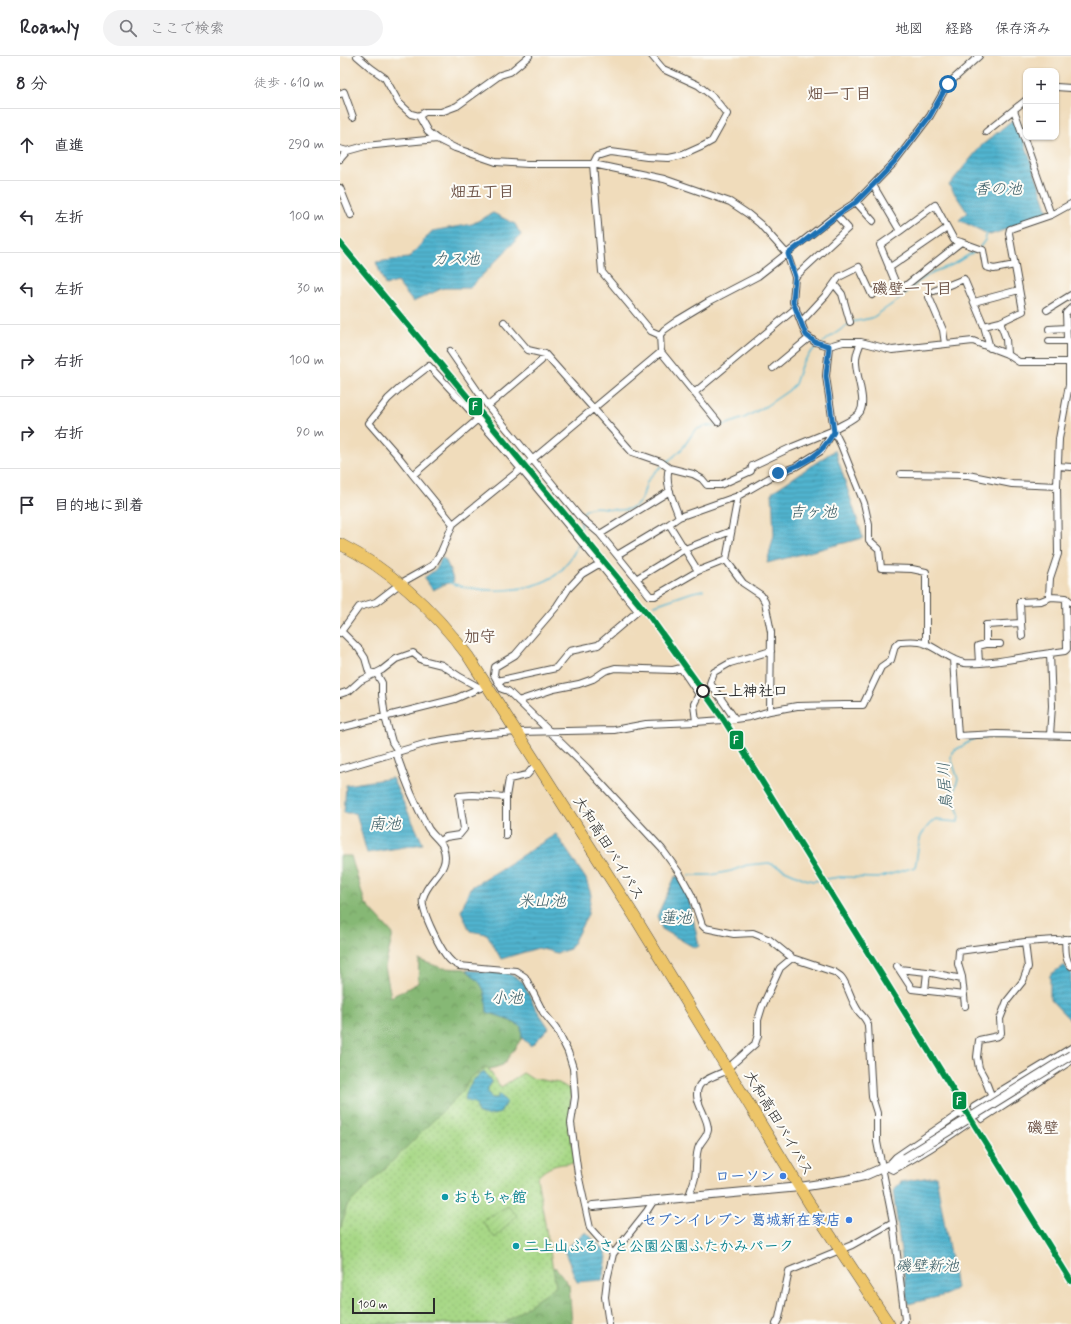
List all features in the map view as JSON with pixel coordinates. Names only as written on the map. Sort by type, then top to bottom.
[{"type":"highway","name":"大和高田バイパス","points":[[340,544],[371,562],[401,583],[449,632],[488,684],[629,908],[800,1187],[889,1324]]},
{"type":"street","points":[[357,56],[385,78],[399,103],[411,114],[419,116],[428,132],[436,139],[455,148],[496,162],[528,164],[593,164],[664,179],[730,202],[760,224],[788,254],[795,277],[793,302],[806,335],[815,342],[829,346],[844,342],[861,342],[892,350],[973,340],[1007,354],[1019,362],[1070,362]]},
{"type":"street","points":[[419,116],[425,112],[441,112],[457,106],[500,75],[510,72],[529,56]]},
{"type":"street","points":[[652,56],[662,69],[698,85],[713,97],[727,114],[712,141],[683,155],[669,158],[647,157],[610,152],[597,156],[593,164],[602,272],[651,331],[660,335]]},
{"type":"street","points":[[718,422],[661,352],[660,335],[664,330],[678,320],[708,302],[758,276],[856,202],[895,162],[930,116],[948,84],[979,56]]},
{"type":"street","points":[[1059,88],[1071,88]]},
{"type":"street","points":[[340,94],[344,92],[353,118]]},
{"type":"street","points":[[986,132],[1023,102]]},
{"type":"street","points":[[1014,110],[1051,216]]},
{"type":"street","points":[[340,149],[347,150],[365,146],[436,139]]},
{"type":"street","points":[[340,159],[347,150]]},
{"type":"street","points":[[873,185],[900,231]]},
{"type":"street","points":[[340,188],[351,215]]},
{"type":"street","points":[[856,202],[872,221]]},
{"type":"street","points":[[984,326],[1000,322],[1023,311],[1014,265],[1009,233],[1010,229],[1051,216],[1071,204]]},
{"type":"street","points":[[961,242],[899,291],[880,245],[934,205],[954,240],[961,242],[974,246],[983,250],[986,267],[994,269],[1014,265]]},
{"type":"street","points":[[795,277],[848,228],[836,216]]},
{"type":"street","points":[[889,268],[947,228]]},
{"type":"street","points":[[801,322],[839,277],[859,267],[872,295]]},
{"type":"street","points":[[934,291],[964,279],[984,326],[990,348]]},
{"type":"street","points":[[834,284],[842,294],[850,322]]},
{"type":"street","points":[[974,302],[1019,290]]},
{"type":"street","points":[[1047,310],[1071,295],[1071,291]]},
{"type":"street","points":[[929,297],[943,330],[945,344]]},
{"type":"street","points":[[694,393],[796,308]]},
{"type":"street","points":[[1051,597],[1049,596],[1050,578],[1058,554],[1057,486],[1059,439],[1068,404],[1069,385],[1070,362],[1066,312],[1071,308]]},
{"type":"street","points":[[504,322],[528,350],[545,354],[632,452],[661,462],[669,468],[693,474],[706,482],[707,485],[720,485],[750,471],[752,466],[790,448],[834,430],[854,418],[860,412],[862,405],[862,398],[856,373],[857,352],[861,342]]},
{"type":"street","points":[[1000,322],[1006,339],[1007,354]]},
{"type":"street","points":[[1049,329],[1067,328]]},
{"type":"street","points":[[773,368],[809,338]]},
{"type":"street","points":[[1049,341],[1069,341]]},
{"type":"street","points":[[829,346],[826,376],[834,430],[864,503],[869,525],[869,540],[879,549],[881,568],[912,569],[926,572],[926,644]]},
{"type":"street","points":[[450,351],[488,406],[579,516],[600,534],[650,596],[655,596],[698,571],[726,560]]},
{"type":"street","points":[[613,1254],[590,1228],[578,1174],[572,1123],[576,1097],[573,1068],[568,1052],[556,1028],[543,1012],[525,977],[516,971],[459,966],[451,961],[435,937],[422,900],[424,894],[444,867],[446,858],[443,845],[432,835],[403,775],[397,752],[392,742],[386,717],[382,695],[382,683],[377,674],[369,672],[359,649],[341,633],[359,607],[376,602],[401,583],[433,565],[441,552],[453,524],[661,352]]},
{"type":"street","points":[[488,406],[541,361],[545,354]]},
{"type":"street","points":[[340,728],[455,699],[488,684],[556,668],[570,651],[598,645],[638,611],[478,418],[429,366],[388,399],[369,423],[453,524]]},
{"type":"street","points":[[413,475],[478,418]]},
{"type":"street","points":[[617,555],[679,517],[738,496],[778,473],[795,467],[821,451],[834,430]]},
{"type":"street","points":[[1058,466],[1071,467]]},
{"type":"street","points":[[669,468],[667,475],[670,491],[679,517]]},
{"type":"street","points":[[901,474],[968,475],[1012,484],[1057,486]]},
{"type":"street","points":[[600,534],[670,491]]},
{"type":"street","points":[[738,496],[726,560],[743,583],[761,595],[765,602],[771,632],[770,711]]},
{"type":"street","points":[[669,524],[698,571]]},
{"type":"street","points":[[636,579],[685,550],[731,531]]},
{"type":"street","points":[[488,684],[494,675],[495,667],[515,655],[557,606],[568,589],[582,574],[599,564]]},
{"type":"street","points":[[340,769],[431,742],[474,735],[518,732],[614,730],[646,724],[735,719],[797,706],[862,705],[881,667],[891,660],[895,646],[899,642],[921,642],[953,659],[964,663],[1017,659],[1065,652],[1067,649],[1069,600],[1051,597],[1041,601],[1020,602],[1022,636]]},
{"type":"street","points":[[986,644],[986,625],[1021,623]]},
{"type":"street","points":[[970,646],[1000,644]]},
{"type":"street","points":[[978,646],[979,663]]},
{"type":"street","points":[[735,719],[710,683],[714,672],[730,663],[771,652]]},
{"type":"street","points":[[340,694],[349,691],[360,681],[382,670],[396,659],[413,653],[422,660],[442,665],[460,677],[508,691],[587,768],[662,849],[680,874],[692,896],[702,925],[705,928],[734,934],[753,934],[770,940],[792,958],[834,972],[840,976],[846,984],[852,1001],[866,1020],[872,1097],[877,1113],[877,1142],[885,1168],[894,1222],[905,1320],[903,1324]]},
{"type":"street","points":[[1050,653],[1052,706],[1050,735]]},
{"type":"street","points":[[953,659],[958,736],[997,734],[1071,736]]},
{"type":"street","points":[[518,701],[554,689],[579,684],[593,679],[605,671],[615,668],[673,670],[681,668],[698,693],[694,704],[696,722]]},
{"type":"street","points":[[506,836],[506,797],[509,780],[527,775],[537,763]]},
{"type":"street","points":[[439,841],[446,837],[459,835],[464,829],[458,796],[472,795],[506,797]]},
{"type":"street","points":[[965,1006],[962,979],[958,964],[959,951],[1025,942],[1068,939],[1066,957],[1071,966]]},
{"type":"street","points":[[991,1095],[984,1077],[978,1068],[977,1057],[979,1040],[998,1036],[1001,1033],[1000,1019],[1007,1000],[1023,981],[1028,967],[1025,942]]},
{"type":"street","points":[[689,1197],[695,1178],[699,1147],[706,1136],[708,1129],[697,1092],[702,1082],[728,1069],[755,1044],[758,1035],[758,1020],[762,1008],[780,968],[792,958]]},
{"type":"street","points":[[962,979],[898,968],[912,989],[964,995]]},
{"type":"street","points":[[925,990],[927,972]]},
{"type":"street","points":[[1071,1048],[974,1106],[982,1119],[1071,1061]]},
{"type":"street","points":[[593,1206],[800,1187],[864,1176],[905,1158],[1071,1055]]},
{"type":"street","points":[[960,1114],[968,1124],[941,1143],[893,1170],[885,1168],[896,1157],[960,1114]]},
{"type":"street","points":[[609,1324],[606,1297],[607,1280],[613,1254],[636,1226],[654,1200]]},
{"type":"street","points":[[776,1324],[779,1318],[789,1271],[852,1245],[894,1222]]},
{"type":"green space","points":[[340,856],[351,856],[365,903],[393,934],[385,967],[391,997],[418,983],[419,960],[442,968],[465,969],[480,982],[486,992],[487,1012],[521,1026],[522,1038],[503,1065],[484,1071],[507,1261],[556,1268],[569,1285],[572,1324],[340,1324]]},
{"type":"green space","points":[[487,1067],[501,1087],[523,1073],[531,1078],[559,1083],[571,1090],[570,1126],[575,1163],[554,1166],[545,1170],[537,1178],[556,1286],[503,1324],[340,1324],[340,1230],[347,1206],[463,1091],[470,1078]]},
{"type":"green space","points":[[508,1206],[517,1215],[495,1238],[482,1221]]},
{"type":"water","name":"香の池","points":[[1016,117],[1049,214],[990,235],[959,220],[967,212],[949,185],[981,146]]},
{"type":"water","name":"カス池","points":[[493,213],[515,224],[521,235],[470,288],[443,288],[413,302],[397,282],[385,285],[376,262],[409,258],[432,231],[472,224]]},
{"type":"water","name":"吉ヶ池","points":[[835,450],[863,538],[767,563],[774,535],[772,492]]},
{"type":"water","points":[[442,557],[446,561],[454,581],[433,590],[424,578],[436,569]]},
{"type":"water","name":"南池","points":[[392,778],[423,844],[367,853],[356,813],[344,813],[346,785]]},
{"type":"water","name":"米山池","points":[[556,834],[586,879],[591,895],[588,914],[570,949],[557,953],[538,948],[501,959],[487,934],[470,931],[461,911],[470,888]]},
{"type":"water","name":"蓮池","points":[[678,876],[687,890],[699,946],[695,948],[662,929],[657,916],[675,877]]},
{"type":"water","points":[[1064,965],[1071,973],[1071,1019],[1068,1018],[1050,999],[1050,975]]},
{"type":"water","name":"小池","points":[[467,970],[508,973],[523,982],[535,1007],[549,1028],[531,1046],[522,1038],[521,1026],[487,1012],[486,998],[483,988]]},
{"type":"water","points":[[484,1071],[492,1083],[488,1089],[490,1096],[492,1098],[497,1098],[500,1094],[506,1102],[500,1113],[488,1116],[479,1114],[477,1112],[476,1105],[465,1099],[471,1083]]},
{"type":"water","name":"磯壁新池","points":[[936,1176],[956,1288],[946,1295],[908,1304],[893,1191],[901,1182]]},
{"type":"water","points":[[586,1232],[605,1251],[607,1257],[603,1280],[577,1282],[564,1250]]},
{"type":"waterway","points":[[980,247],[985,240],[987,233]]},
{"type":"waterway","points":[[852,322],[872,318],[901,298],[919,281],[933,272],[952,265],[977,250]]},
{"type":"waterway","points":[[823,342],[849,324]]},
{"type":"waterway","points":[[665,464],[682,449],[695,430],[705,426],[725,425],[744,418],[766,406],[788,391],[795,384],[802,363],[818,346]]},
{"type":"waterway","points":[[581,516],[590,508],[596,507],[623,510],[634,507],[642,498],[648,480],[662,466]]},
{"type":"waterway","points":[[581,520],[581,536]]},
{"type":"waterway","points":[[448,582],[460,586],[486,590],[527,587],[540,583],[556,575],[571,557],[579,542]]},
{"type":"waterway","points":[[655,605],[703,590]]},
{"type":"waterway","name":"鳥居川","points":[[990,737],[1018,738]]},
{"type":"waterway","name":"鳥居川","points":[[689,875],[711,875],[731,871],[747,865],[769,863],[813,881],[840,877],[878,878],[915,867],[919,842],[928,826],[934,820],[958,822],[959,815],[953,795],[958,779],[951,758],[952,752],[974,739],[986,738]]},
{"type":"transit line","name":"F","points":[[340,243],[650,617],[724,720],[1071,1281]]},
{"type":"place","name":"二上神社口","points":[[703,691]]},
{"type":"place","name":"ローソン","points":[[783,1176]]},
{"type":"place","name":"おもちゃ館","points":[[445,1197]]},
{"type":"place","name":"セブンイレブン 葛城新在家店","points":[[849,1220]]},
{"type":"place","name":"二上山ふるさと公園公園ふたかみパーク","points":[[516,1246]]},
{"type":"district","name":"畑一丁目","points":[[839,93]]},
{"type":"district","name":"畑五丁目","points":[[482,191]]},
{"type":"district","name":"磯壁一丁目","points":[[912,288]]},
{"type":"district","name":"加守","points":[[480,636]]},
{"type":"district","name":"磯壁","points":[[1043,1127]]},
{"type":"route","points":[[778,473],[795,467],[821,451],[834,432],[826,376],[829,346],[815,342],[806,335],[793,302],[795,277],[788,254],[856,202],[895,162],[930,116],[948,84]]}]
